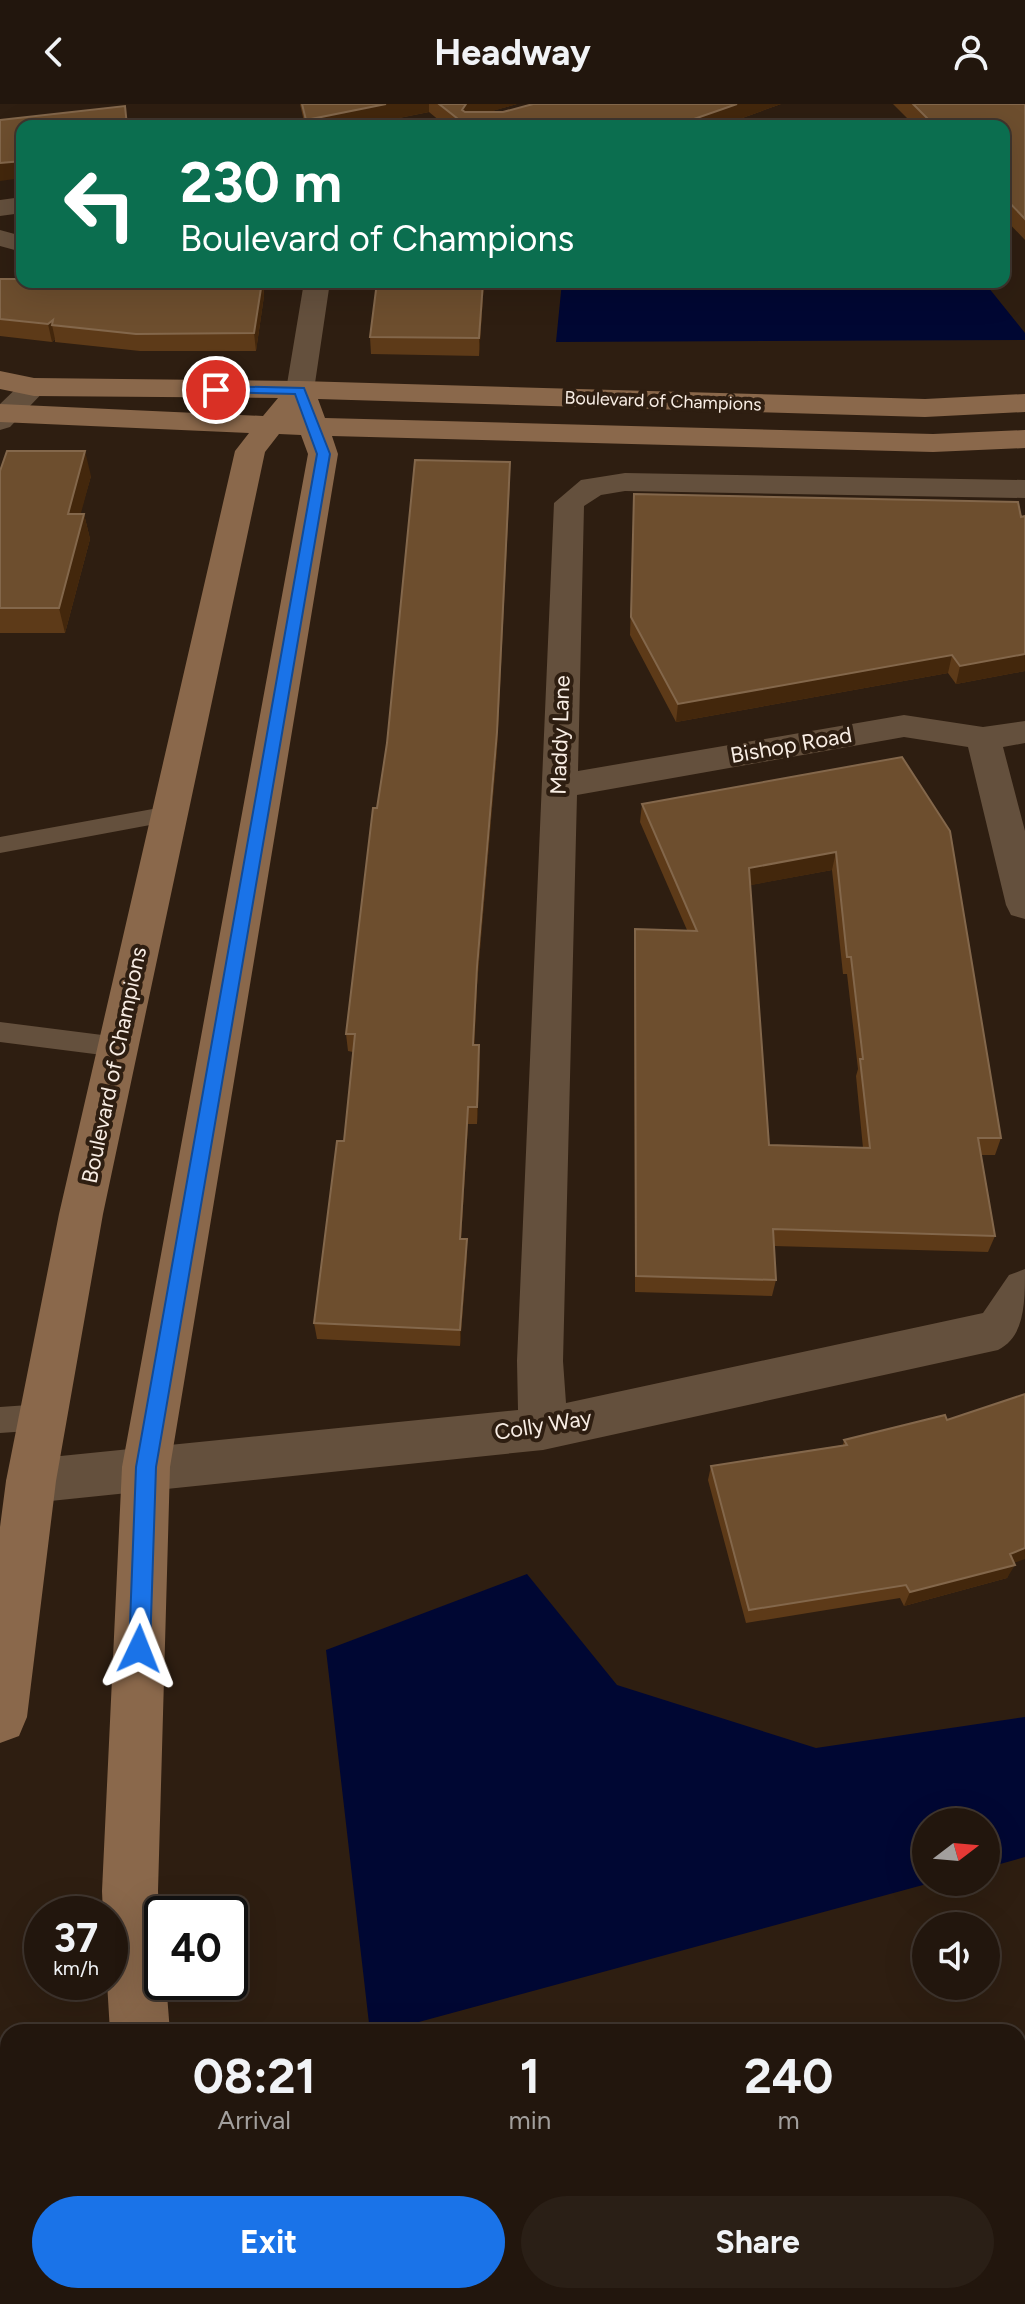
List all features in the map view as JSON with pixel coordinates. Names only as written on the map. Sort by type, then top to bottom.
[{"type":"street","points":[[139,2024],[130,1891],[146,1467],[323,454],[307,409],[317,288]]},
{"type":"street","name":"Boulevard of Champions","points":[[0,380],[34,387],[307,409],[933,443],[1025,439]]},
{"type":"street","points":[[2,416],[34,387]]},
{"type":"street","name":"Boulevard of Champions","points":[[0,1717],[31,1481],[81,1214],[250,451],[271,425],[307,409],[925,408],[1025,403]]},
{"type":"street","points":[[2,416],[271,425]]},
{"type":"street","name":"Maddy Lane","points":[[543,1429],[540,1361],[569,503],[592,487],[625,482],[1025,489]]},
{"type":"street","name":"Bishop Road","points":[[558,786],[904,726],[983,738],[1025,732]]},
{"type":"street","points":[[983,738],[1025,905]]},
{"type":"street","name":"Colly Way","points":[[31,1481],[543,1429],[998,1330],[1025,1288]]},
{"type":"lane","points":[[0,845],[169,814]]},
{"type":"lane","points":[[0,1032],[118,1047]]},
{"type":"lane","points":[[0,1420],[43,1417]]},
{"type":"water","points":[[561,288],[989,288],[1025,333],[1025,340],[556,342]]},
{"type":"water","points":[[527,1574],[617,1685],[816,1748],[1025,1717],[1025,1857],[1000,1864],[1000,1808],[912,1808],[912,1888],[411,2024],[369,2024],[326,1650]]},
{"type":"building","points":[[302,104],[386,104],[306,120]]},
{"type":"building","points":[[439,104],[466,104],[462,110],[465,112],[503,112],[533,104],[737,104],[691,120],[459,120]]},
{"type":"building","points":[[913,104],[1025,104],[1025,219],[1010,203],[1010,120],[929,120]]},
{"type":"building","points":[[125,106],[126,120],[16,120],[16,162],[0,163],[0,120]]},
{"type":"building","points":[[0,279],[16,279],[16,288],[261,288],[254,333],[136,334],[52,325],[53,320],[48,324],[0,319]]},
{"type":"building","points":[[376,288],[483,288],[479,338],[370,337]]},
{"type":"building","points":[[7,451],[85,451],[68,514],[84,514],[59,608],[0,608],[0,471]]},
{"type":"building","points":[[415,460],[510,462],[497,732],[473,1045],[479,1045],[477,1107],[468,1107],[460,1239],[467,1239],[460,1330],[314,1323],[337,1141],[344,1141],[355,1034],[346,1034],[373,808],[377,808],[387,743]]},
{"type":"building","points":[[634,494],[1018,502],[1021,517],[1025,516],[1025,654],[960,666],[952,655],[678,704],[631,617]]},
{"type":"building","points":[[902,757],[950,831],[1001,1138],[978,1138],[995,1236],[773,1229],[776,1280],[636,1276],[635,929],[697,931],[642,804]],"holes":[[[836,852],[847,957],[851,957],[870,1148],[769,1145],[749,868]]]},
{"type":"building","points":[[1025,1394],[1025,1548],[1010,1554],[1015,1565],[910,1592],[906,1585],[749,1610],[711,1466],[847,1445],[844,1440],[945,1415],[947,1420]]},
{"type":"route","points":[[139,1649],[146,1467],[323,454],[300,390],[216,390]]}]
